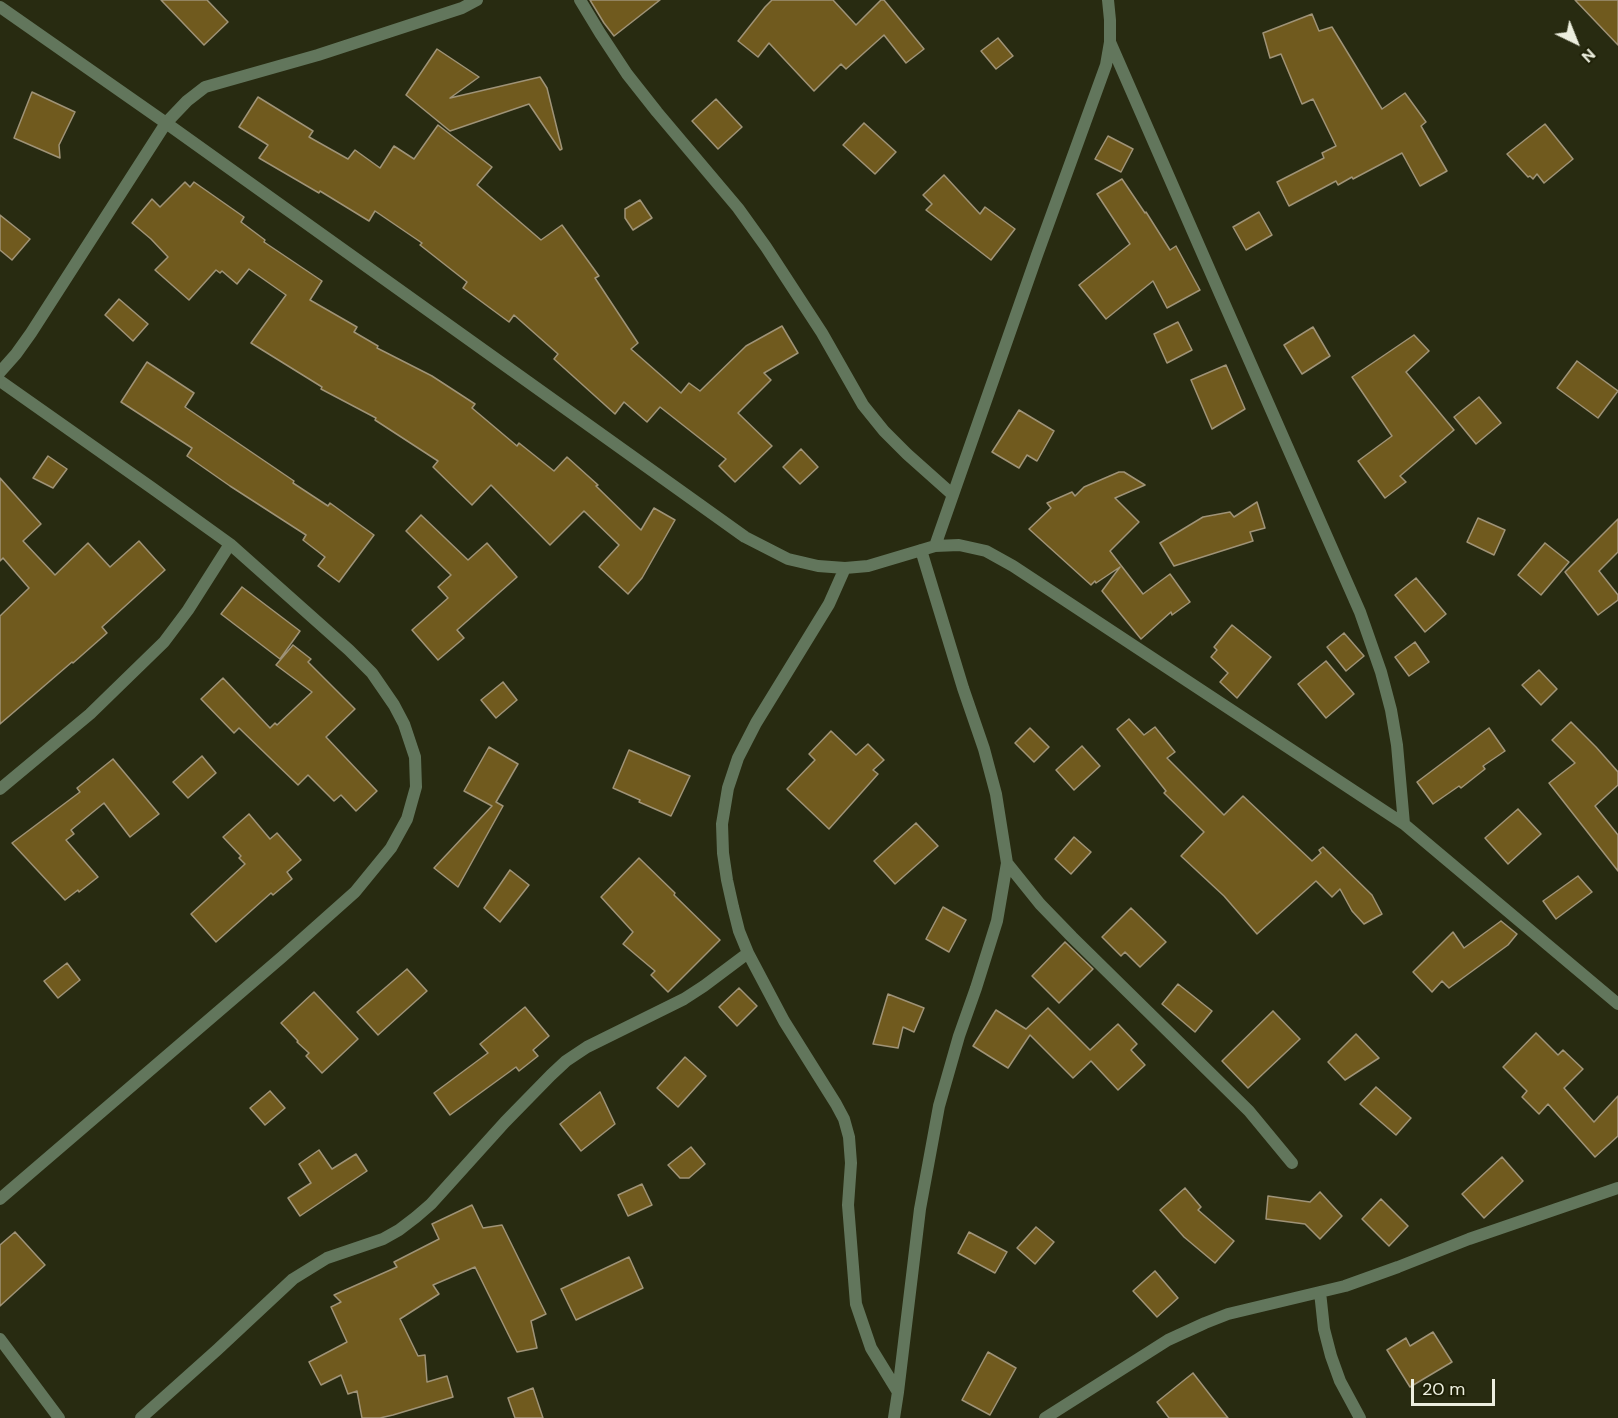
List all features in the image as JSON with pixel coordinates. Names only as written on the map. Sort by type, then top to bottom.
[{"type":"street","points":[[0,372],[31,333],[166,123],[187,101],[205,87],[318,55],[462,8],[477,0]]},
{"type":"street","points":[[580,0],[627,74],[738,208],[766,246],[822,333],[863,405],[884,431],[953,495]]},
{"type":"street","points":[[935,546],[1106,65],[1110,42],[1108,0]]},
{"type":"street","points":[[0,7],[745,537],[788,559],[818,566],[845,568],[868,566],[935,546],[959,545],[986,551],[1013,566],[1404,824],[1618,1004]]},
{"type":"street","points":[[1110,42],[1360,612],[1381,672],[1391,710],[1397,745],[1404,824]]},
{"type":"street","points":[[0,381],[230,544],[349,650],[372,673],[404,724],[415,757],[416,787],[406,819],[391,848],[355,892],[0,1199]]},
{"type":"street","points":[[0,789],[90,714],[164,642],[188,610],[230,544]]},
{"type":"street","points":[[894,1418],[920,1209],[939,1106],[959,1036],[997,921],[1007,863],[996,794],[984,749],[921,550]]},
{"type":"street","points":[[845,568],[829,604],[756,723],[738,758],[728,788],[722,825],[723,853],[733,908],[748,953],[784,1021],[844,1119],[849,1137],[851,1163],[848,1205],[856,1304],[871,1348],[898,1392]]},
{"type":"street","points":[[1007,863],[1040,904],[1072,937],[1249,1111],[1292,1163]]},
{"type":"street","points":[[141,1418],[293,1279],[327,1258],[382,1239],[417,1217],[505,1122],[566,1061],[587,1047],[684,999],[748,953]]},
{"type":"street","points":[[1045,1418],[1168,1340],[1205,1323],[1228,1314],[1345,1286],[1469,1239],[1618,1188]]},
{"type":"street","points":[[1320,1292],[1324,1329],[1331,1356],[1340,1381],[1360,1418]]},
{"type":"street","points":[[0,1339],[59,1418]]},
{"type":"building","points":[[161,0],[207,0],[228,22],[204,45]]},
{"type":"building","points":[[590,0],[660,0],[614,36]]},
{"type":"building","points":[[772,0],[833,0],[856,25],[881,0],[884,0],[924,49],[906,63],[884,35],[846,69],[841,64],[814,91],[769,43],[758,57],[738,41]]},
{"type":"building","points":[[1575,0],[1618,0],[1618,45]]},
{"type":"building","points":[[1312,14],[1319,31],[1332,27],[1382,109],[1405,93],[1426,122],[1421,126],[1447,171],[1420,186],[1402,153],[1353,179],[1352,177],[1338,185],[1336,181],[1289,206],[1277,182],[1324,158],[1322,153],[1336,146],[1313,99],[1302,104],[1281,54],[1270,58],[1263,33]]},
{"type":"building","points":[[998,38],[1013,56],[996,69],[981,51]]},
{"type":"building","points":[[437,49],[479,77],[450,98],[540,77],[547,88],[562,149],[560,150],[529,104],[450,131],[406,95]]},
{"type":"building","points":[[32,92],[75,112],[59,145],[60,158],[14,138]]},
{"type":"building","points":[[258,97],[313,131],[309,137],[348,159],[355,150],[380,168],[394,146],[414,159],[438,125],[492,167],[477,185],[541,240],[562,225],[599,276],[595,278],[638,343],[631,349],[681,393],[689,383],[700,391],[746,346],[782,326],[798,353],[764,373],[771,380],[738,413],[772,446],[735,482],[719,466],[726,459],[660,407],[647,422],[624,402],[615,414],[554,359],[558,354],[514,315],[509,322],[463,288],[467,282],[420,245],[422,243],[375,211],[369,221],[259,158],[268,145],[239,127]]},
{"type":"building","points":[[716,99],[742,127],[718,149],[692,121]]},
{"type":"building","points":[[864,123],[896,152],[875,174],[843,145]]},
{"type":"building","points":[[1545,124],[1573,159],[1544,183],[1537,174],[1533,179],[1528,177],[1507,154]]},
{"type":"building","points":[[1108,136],[1133,149],[1121,172],[1095,159]]},
{"type":"building","points":[[944,175],[980,214],[985,207],[1015,229],[991,260],[926,210],[932,204],[923,195]]},
{"type":"building","points":[[1122,179],[1170,250],[1176,246],[1200,290],[1167,308],[1153,281],[1106,319],[1079,285],[1130,244],[1097,194]]},
{"type":"building","points":[[185,182],[190,187],[194,182],[244,217],[241,222],[265,240],[264,242],[322,281],[310,300],[357,327],[354,332],[378,346],[377,348],[432,376],[475,404],[472,408],[517,446],[519,443],[554,471],[567,457],[598,485],[596,486],[641,530],[654,508],[675,520],[642,578],[628,594],[599,567],[619,545],[584,511],[550,545],[491,485],[472,505],[433,467],[438,461],[375,420],[376,418],[321,389],[322,387],[251,343],[286,295],[249,269],[237,284],[222,271],[220,273],[216,270],[189,300],[155,270],[168,257],[132,223],[152,199],[160,207]]},
{"type":"building","points":[[640,200],[652,218],[633,230],[625,218],[625,209]]},
{"type":"building","points":[[1259,212],[1272,235],[1246,250],[1233,227]]},
{"type":"building","points":[[0,215],[30,239],[12,260],[0,250]]},
{"type":"building","points":[[119,299],[148,324],[133,341],[105,315]]},
{"type":"building","points":[[1178,322],[1192,350],[1167,363],[1154,334]]},
{"type":"building","points":[[1313,327],[1330,356],[1302,374],[1284,345]]},
{"type":"building","points":[[1414,335],[1429,351],[1406,372],[1454,430],[1400,476],[1406,482],[1385,498],[1358,461],[1392,436],[1352,377]]},
{"type":"building","points":[[1577,361],[1618,391],[1598,418],[1557,388]]},
{"type":"building","points":[[147,362],[194,393],[185,407],[294,481],[293,483],[328,506],[330,503],[374,535],[339,582],[318,566],[325,557],[303,540],[306,535],[187,456],[192,448],[121,402]]},
{"type":"building","points":[[1226,365],[1245,409],[1212,429],[1191,380]]},
{"type":"building","points":[[1479,397],[1501,423],[1476,444],[1454,417]]},
{"type":"building","points":[[1019,410],[1054,431],[1037,461],[1027,455],[1019,468],[992,452]]},
{"type":"building","points":[[801,449],[818,467],[800,484],[783,467]]},
{"type":"building","points":[[48,456],[67,469],[53,488],[33,478]]},
{"type":"building","points":[[1124,472],[1145,485],[1115,498],[1139,522],[1110,551],[1143,594],[1170,574],[1190,602],[1172,615],[1171,612],[1141,639],[1102,591],[1120,567],[1091,585],[1029,529],[1051,508],[1047,503],[1072,492],[1075,496],[1084,487]]},
{"type":"building","points":[[0,478],[41,524],[23,541],[55,575],[88,543],[110,567],[139,541],[165,570],[102,627],[107,633],[0,724],[0,616],[29,588],[3,558],[0,561]]},
{"type":"building","points":[[1257,502],[1265,528],[1250,532],[1253,541],[1174,566],[1160,543],[1203,517],[1230,512],[1234,517]]},
{"type":"building","points":[[421,515],[468,560],[487,543],[517,577],[457,630],[464,638],[438,660],[412,630],[448,598],[438,587],[451,575],[406,531]]},
{"type":"building","points":[[1478,518],[1505,530],[1494,555],[1467,542]]},
{"type":"building","points":[[1618,519],[1618,552],[1599,571],[1618,595],[1618,600],[1598,615],[1565,572]]},
{"type":"building","points":[[1545,543],[1569,562],[1541,595],[1518,575]]},
{"type":"building","points":[[1416,578],[1446,614],[1425,632],[1395,595]]},
{"type":"building","points":[[242,587],[300,631],[280,659],[221,614]]},
{"type":"building","points":[[1232,625],[1271,657],[1237,698],[1220,682],[1228,673],[1211,657],[1217,650],[1214,647]]},
{"type":"building","points":[[1344,633],[1364,656],[1346,671],[1327,647]]},
{"type":"building","points":[[1415,642],[1429,662],[1409,676],[1395,657]]},
{"type":"building","points":[[293,645],[311,659],[308,662],[355,709],[326,737],[377,791],[356,811],[341,795],[334,801],[308,775],[298,785],[239,728],[234,733],[201,699],[223,678],[270,728],[275,723],[277,725],[312,692],[276,665]]},
{"type":"building","points":[[1326,661],[1354,694],[1326,718],[1298,684]]},
{"type":"building","points":[[1539,670],[1557,689],[1541,705],[1522,685]]},
{"type":"building","points":[[503,682],[517,700],[496,718],[481,700]]},
{"type":"building","points":[[1129,719],[1144,735],[1155,727],[1175,752],[1167,758],[1224,815],[1243,796],[1312,861],[1321,853],[1319,850],[1323,847],[1372,895],[1382,914],[1364,924],[1352,911],[1340,889],[1332,897],[1316,881],[1257,934],[1224,896],[1181,856],[1204,832],[1164,793],[1166,791],[1117,729]]},
{"type":"building","points":[[1571,722],[1618,772],[1618,785],[1595,806],[1618,835],[1618,871],[1549,783],[1575,763],[1552,740]]},
{"type":"building","points":[[1030,728],[1049,747],[1034,762],[1015,743]]},
{"type":"building","points":[[1489,728],[1505,751],[1483,766],[1485,769],[1461,788],[1459,786],[1433,804],[1417,782]]},
{"type":"building","points":[[831,731],[856,755],[868,744],[884,760],[873,770],[878,774],[829,829],[787,789],[815,760],[809,754]]},
{"type":"building","points":[[1082,746],[1100,766],[1074,790],[1056,770]]},
{"type":"building","points":[[489,747],[518,764],[496,802],[503,806],[458,887],[434,868],[492,806],[464,791]]},
{"type":"building","points":[[629,750],[690,776],[671,816],[613,788]]},
{"type":"building","points":[[202,756],[216,773],[188,798],[173,782]]},
{"type":"building","points":[[113,759],[159,814],[130,837],[104,803],[71,830],[74,834],[66,840],[98,877],[65,900],[12,843],[80,792],[77,788]]},
{"type":"building","points":[[1518,809],[1541,834],[1508,864],[1485,838]]},
{"type":"building","points":[[249,814],[270,839],[277,833],[301,860],[287,872],[292,879],[273,895],[271,893],[216,942],[191,914],[245,864],[239,858],[241,856],[223,837]]},
{"type":"building","points":[[916,823],[938,846],[895,884],[874,861]]},
{"type":"building","points":[[1074,837],[1091,852],[1071,874],[1055,859]]},
{"type":"building","points":[[639,858],[720,940],[668,992],[651,975],[655,971],[623,944],[633,932],[601,897]]},
{"type":"building","points":[[510,870],[529,885],[500,922],[484,908]]},
{"type":"building","points":[[1578,876],[1592,892],[1556,919],[1543,901]]},
{"type":"building","points":[[943,907],[966,920],[949,952],[926,939]]},
{"type":"building","points":[[1131,908],[1166,942],[1140,967],[1125,952],[1121,956],[1102,937]]},
{"type":"building","points":[[1501,921],[1517,934],[1508,945],[1449,988],[1442,981],[1432,992],[1413,972],[1453,932],[1464,948]]},
{"type":"building","points":[[1065,942],[1093,969],[1059,1003],[1032,976]]},
{"type":"building","points":[[67,963],[80,980],[58,998],[44,981]]},
{"type":"building","points":[[407,969],[427,991],[378,1035],[357,1012]]},
{"type":"building","points":[[1178,984],[1212,1011],[1195,1032],[1162,1004]]},
{"type":"building","points":[[739,988],[757,1006],[737,1026],[719,1007]]},
{"type":"building","points":[[314,992],[358,1039],[322,1073],[306,1056],[309,1053],[281,1023]]},
{"type":"building","points":[[888,994],[924,1008],[914,1032],[903,1027],[898,1048],[873,1044]]},
{"type":"building","points":[[525,1007],[549,1036],[533,1050],[538,1056],[519,1071],[516,1067],[450,1115],[434,1093],[488,1053],[480,1044]]},
{"type":"building","points":[[1048,1008],[1090,1050],[1118,1024],[1137,1044],[1131,1050],[1145,1065],[1118,1090],[1091,1061],[1073,1078],[1030,1035],[1008,1068],[973,1046],[996,1010],[1026,1029]]},
{"type":"building","points":[[1273,1011],[1300,1039],[1248,1088],[1222,1061]]},
{"type":"building","points":[[1536,1033],[1558,1055],[1563,1050],[1583,1069],[1564,1088],[1594,1122],[1618,1096],[1618,1136],[1595,1157],[1548,1104],[1539,1114],[1522,1097],[1527,1091],[1503,1067]]},
{"type":"building","points":[[1356,1034],[1379,1058],[1345,1080],[1328,1062]]},
{"type":"building","points":[[685,1057],[706,1076],[678,1107],[657,1088]]},
{"type":"building","points":[[1376,1087],[1411,1118],[1396,1135],[1360,1104]]},
{"type":"building","points":[[270,1091],[285,1108],[265,1125],[250,1108]]},
{"type":"building","points":[[600,1092],[615,1124],[581,1151],[560,1124]]},
{"type":"building","points":[[691,1147],[705,1164],[689,1178],[680,1178],[668,1165]]},
{"type":"building","points":[[319,1150],[332,1169],[356,1154],[367,1171],[300,1216],[288,1198],[311,1183],[299,1164]]},
{"type":"building","points":[[1502,1157],[1523,1181],[1484,1218],[1462,1194]]},
{"type":"building","points":[[642,1184],[652,1205],[628,1216],[618,1195]]},
{"type":"building","points":[[1185,1188],[1201,1207],[1198,1210],[1234,1241],[1215,1263],[1184,1237],[1160,1210]]},
{"type":"building","points":[[1320,1192],[1342,1216],[1320,1239],[1305,1224],[1266,1219],[1268,1196],[1310,1202]]},
{"type":"building","points":[[1381,1199],[1408,1226],[1389,1246],[1362,1219]]},
{"type":"building","points":[[472,1205],[483,1228],[502,1225],[546,1314],[531,1321],[537,1348],[517,1352],[475,1267],[433,1285],[439,1294],[400,1319],[418,1356],[425,1355],[427,1382],[447,1376],[453,1397],[380,1418],[362,1418],[357,1391],[348,1394],[341,1375],[321,1385],[309,1362],[347,1342],[331,1307],[341,1302],[334,1295],[397,1267],[394,1262],[439,1239],[432,1224]]},
{"type":"building","points":[[1036,1227],[1054,1242],[1035,1264],[1017,1248]]},
{"type":"building","points":[[15,1232],[45,1265],[0,1306],[0,1245]]},
{"type":"building","points":[[969,1232],[1007,1252],[995,1273],[958,1253]]},
{"type":"building","points":[[629,1257],[643,1288],[576,1320],[561,1289]]},
{"type":"building","points":[[1155,1271],[1178,1298],[1157,1317],[1133,1291]]},
{"type":"building","points":[[1433,1332],[1452,1362],[1410,1387],[1387,1350],[1406,1338],[1410,1346]]},
{"type":"building","points":[[988,1352],[1016,1368],[990,1415],[962,1400]]},
{"type":"building","points":[[1193,1373],[1228,1418],[1169,1418],[1157,1402]]},
{"type":"building","points":[[533,1388],[543,1418],[515,1418],[508,1398]]}]
